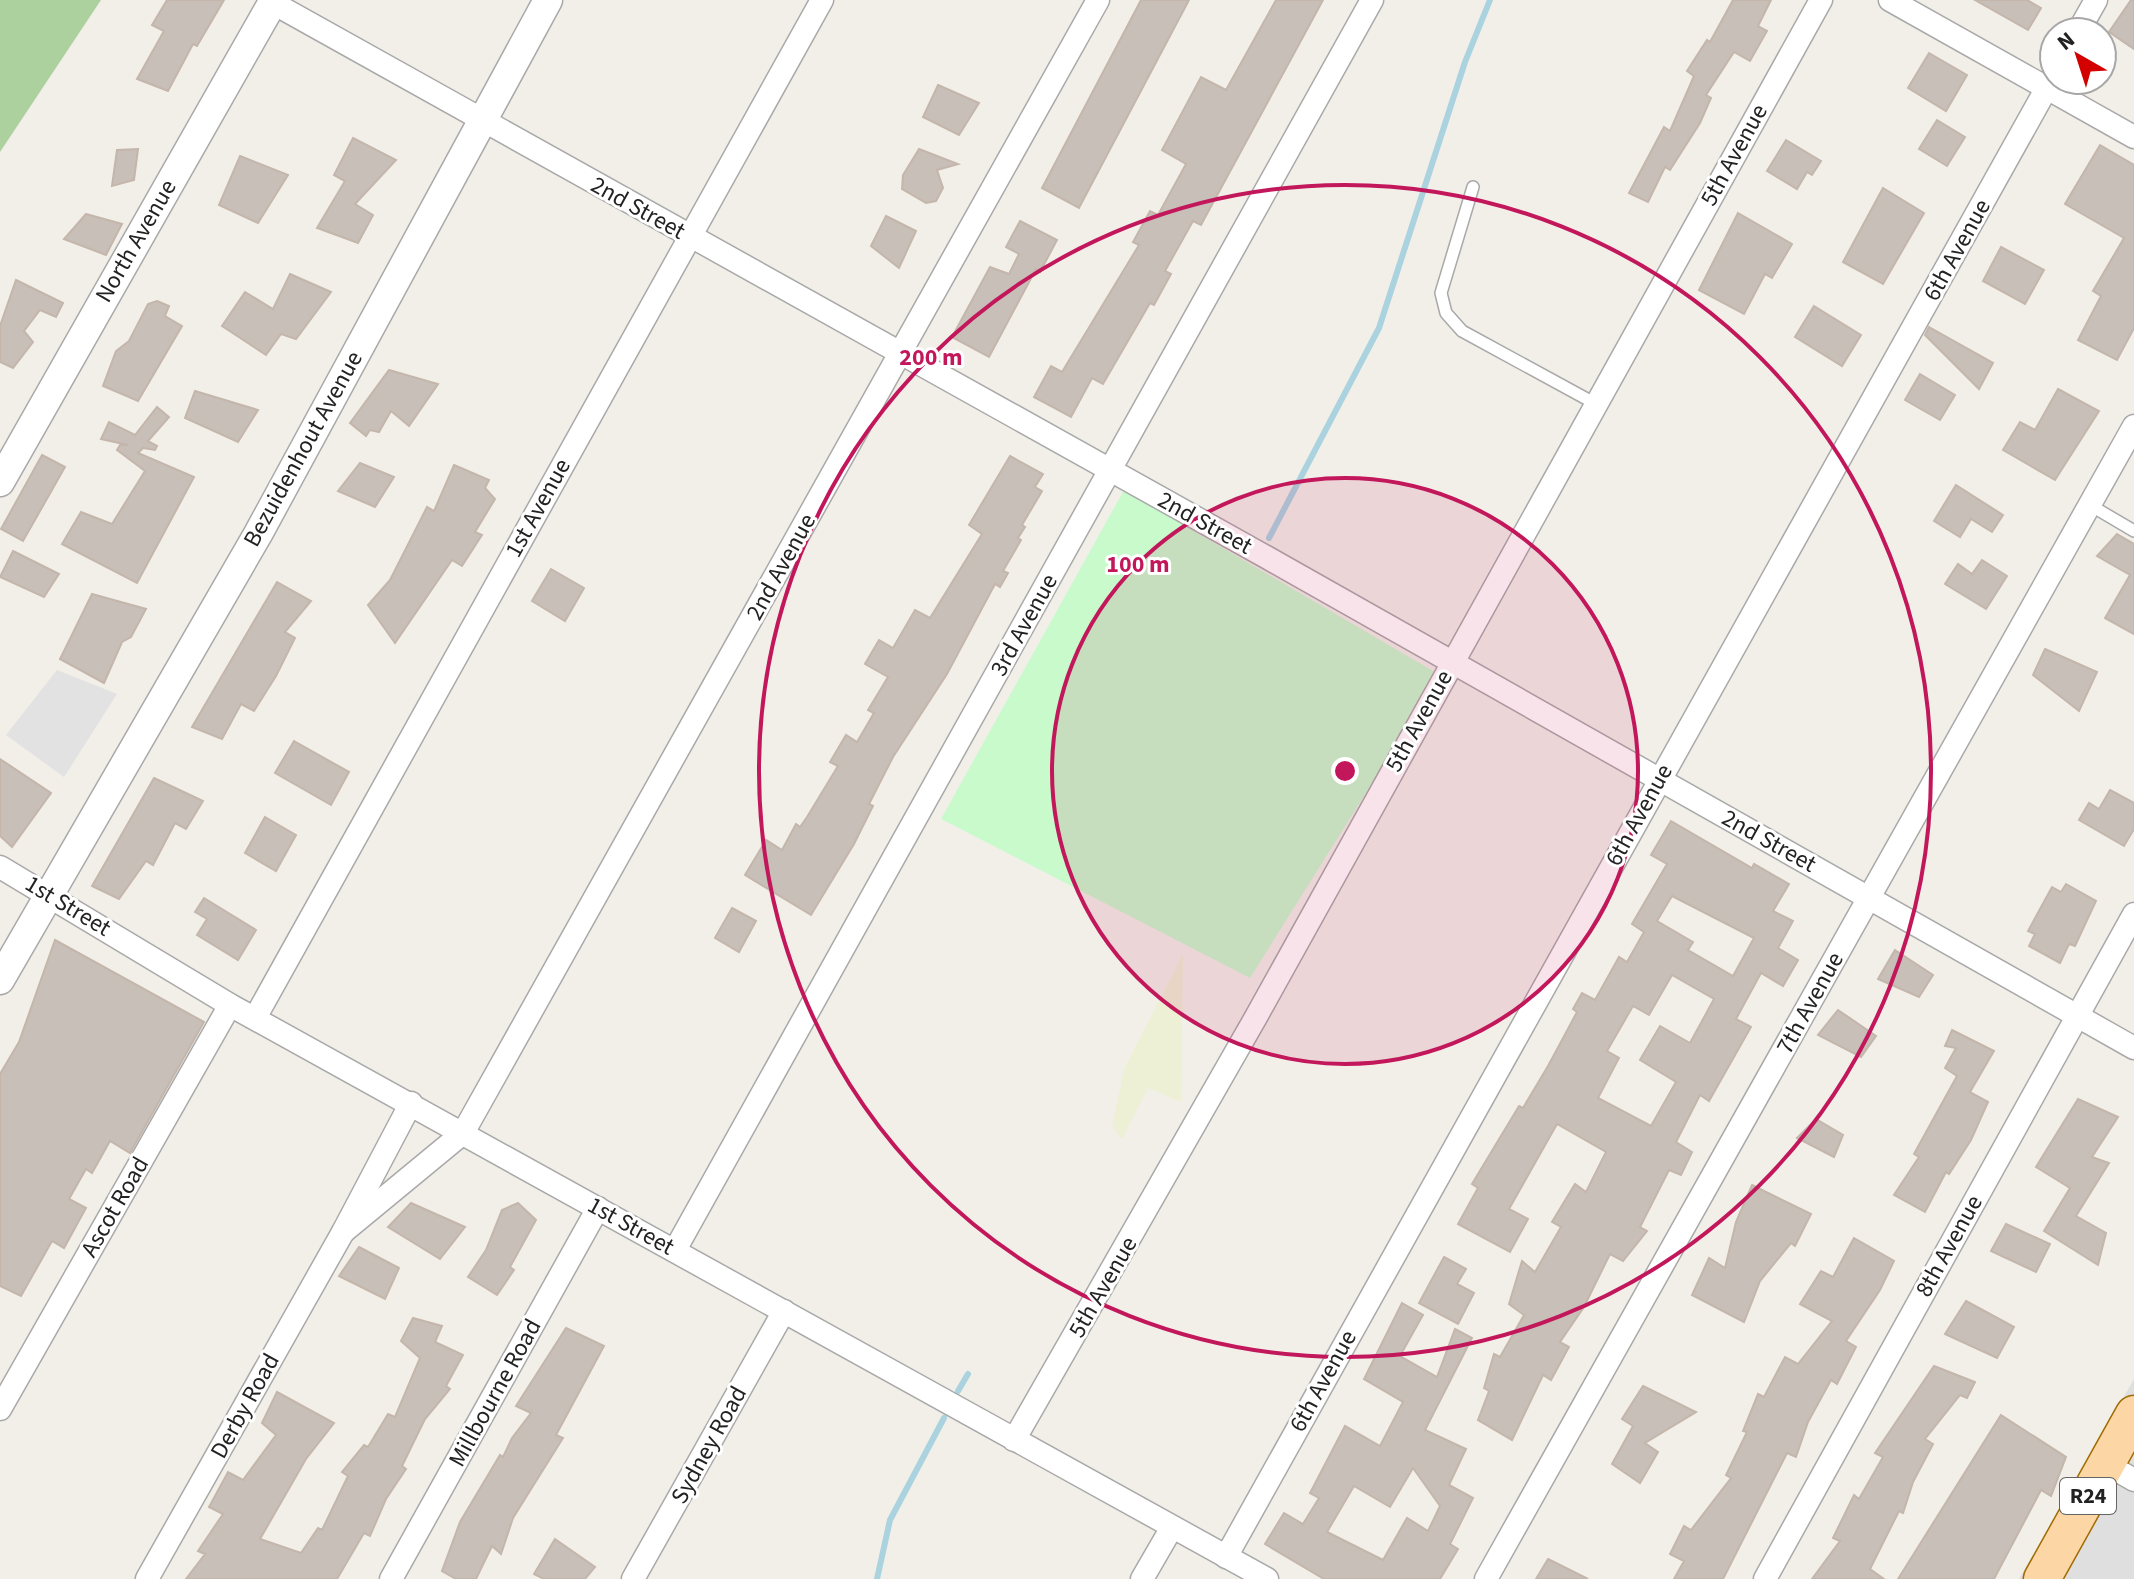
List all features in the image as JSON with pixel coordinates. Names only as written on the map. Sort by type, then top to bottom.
[{"type":"main road","name":"R24","points":[[2069,1579],[2125,1470],[2134,1414]]},
{"type":"main road","name":"R24","points":[[2042,1579],[2125,1470]]},
{"type":"street","name":"Bezuidenhout Avenue","points":[[0,980],[258,534],[548,0]]},
{"type":"street","name":"1st Avenue","points":[[255,1018],[822,0]]},
{"type":"street","name":"2nd Avenue","points":[[463,1133],[1098,0]]},
{"type":"street","name":"3rd Avenue","points":[[675,1250],[1372,0]]},
{"type":"street","name":"5th Avenue","points":[[1014,1440],[1175,1161],[1821,0]]},
{"type":"street","points":[[1890,0],[2038,76]]},
{"type":"street","name":"2nd Street","points":[[273,1],[2134,1048]]},
{"type":"street","name":"North Avenue","points":[[0,482],[273,1]]},
{"type":"street","name":"6th Avenue","points":[[1226,1557],[2042,96]]},
{"type":"street","points":[[2071,96],[2134,137]]},
{"type":"street","name":"7th Avenue","points":[[1486,1579],[2134,426]]},
{"type":"street","name":"1st Street","points":[[0,867],[49,893],[230,1005],[675,1250],[1171,1529],[1267,1579]]},
{"type":"street","name":"8th Avenue","points":[[1765,1579],[2134,914]]},
{"type":"street","name":"Ascot Road","points":[[0,1409],[230,1005]]},
{"type":"street","name":"Derby Road","points":[[147,1579],[343,1232],[411,1103]]},
{"type":"street","name":"Derby Road","points":[[343,1232],[463,1133]]},
{"type":"street","name":"Millbourne Road","points":[[391,1579],[598,1208]]},
{"type":"street","name":"Sydney Road","points":[[633,1579],[784,1311]]},
{"type":"street","points":[[1142,1579],[1171,1529]]},
{"type":"lane","points":[[1473,187],[1441,293],[1446,313],[1462,331],[1596,404]]},
{"type":"lane","points":[[2090,505],[2134,531]]},
{"type":"shaded area","points":[[57,670],[117,694],[64,777],[6,735]]},
{"type":"shaded area","points":[[2134,1379],[2134,1579],[2019,1579]]},
{"type":"green space","points":[[0,0],[101,0],[0,152]]},
{"type":"green space","points":[[1124,490],[1440,675],[1250,978],[941,819]]},
{"type":"green space","points":[[1183,954],[1181,1102],[1148,1088],[1122,1139],[1112,1127],[1124,1069]]},
{"type":"building","points":[[167,0],[224,0],[197,46],[193,44],[168,91],[137,79],[164,31],[152,25]]},
{"type":"building","points":[[1141,0],[1189,0],[1079,208],[1042,188]]},
{"type":"building","points":[[1276,0],[1323,0],[1201,225],[1193,221],[1165,271],[1171,274],[1154,305],[1150,303],[1103,384],[1092,378],[1071,417],[1034,397],[1051,366],[1062,372],[1139,245],[1133,242],[1150,211],[1158,215],[1186,164],[1162,150],[1201,77],[1226,90]]},
{"type":"building","points":[[1733,0],[1771,0],[1758,26],[1767,31],[1750,61],[1734,52],[1706,95],[1711,98],[1700,123],[1670,170],[1665,167],[1648,202],[1629,193],[1664,127],[1670,131],[1694,76],[1687,71],[1707,40],[1710,42]]},
{"type":"building","points":[[1975,0],[2027,0],[2041,8],[2028,30]]},
{"type":"building","points":[[2134,0],[2134,49],[2118,38],[2118,19]]},
{"type":"building","points":[[1929,53],[1967,75],[1946,111],[1908,88]]},
{"type":"building","points":[[938,85],[979,103],[959,135],[923,117]]},
{"type":"building","points":[[1937,120],[1965,137],[1947,166],[1919,149]]},
{"type":"building","points":[[353,138],[396,160],[355,204],[373,215],[358,243],[317,228],[345,181],[334,175]]},
{"type":"building","points":[[1786,140],[1821,161],[1812,175],[1807,172],[1797,189],[1767,171]]},
{"type":"building","points":[[2100,145],[2134,165],[2134,328],[2117,360],[2078,340],[2101,296],[2093,291],[2124,238],[2065,204]]},
{"type":"building","points":[[138,149],[134,180],[112,186],[117,150]]},
{"type":"building","points":[[919,149],[958,164],[937,170],[943,188],[936,201],[926,203],[902,189],[903,175]]},
{"type":"building","points":[[240,156],[288,175],[258,223],[219,205]]},
{"type":"building","points":[[1883,188],[1924,213],[1883,284],[1843,262]]},
{"type":"building","points":[[1738,213],[1792,244],[1772,278],[1765,274],[1744,314],[1699,290]]},
{"type":"building","points":[[86,214],[122,224],[106,255],[64,239]]},
{"type":"building","points":[[886,216],[916,231],[899,268],[871,246]]},
{"type":"building","points":[[1020,221],[1057,240],[1040,272],[1036,269],[989,357],[952,337],[990,267],[1009,274],[1019,254],[1006,247]]},
{"type":"building","points":[[2001,247],[2044,270],[2025,304],[1983,281]]},
{"type":"building","points":[[290,274],[331,292],[296,339],[281,334],[266,355],[222,326],[245,292],[273,309]]},
{"type":"building","points":[[16,280],[63,303],[56,317],[40,310],[24,331],[33,342],[13,368],[0,362],[0,326]]},
{"type":"building","points":[[157,301],[169,306],[165,316],[182,326],[138,401],[103,386],[116,351],[129,341],[148,304]]},
{"type":"building","points":[[1814,306],[1861,335],[1842,366],[1795,337]]},
{"type":"building","points":[[1929,327],[1993,363],[1979,389],[1925,335]]},
{"type":"building","points":[[389,370],[438,384],[409,426],[391,411],[379,432],[370,430],[366,436],[350,423]]},
{"type":"building","points":[[1920,374],[1955,395],[1940,420],[1905,400]]},
{"type":"building","points":[[2058,389],[2099,411],[2055,480],[2003,450],[2020,422],[2035,430]]},
{"type":"building","points":[[195,391],[258,410],[238,442],[185,418]]},
{"type":"building","points":[[157,407],[169,417],[148,441],[157,446],[155,450],[143,448],[138,453],[194,477],[137,583],[62,544],[81,512],[112,524],[145,471],[117,450],[120,445],[128,445],[101,439],[109,422],[135,435]]},
{"type":"building","points":[[42,455],[65,467],[23,541],[1,529]]},
{"type":"building","points":[[1010,456],[1043,474],[1035,487],[1042,491],[1022,525],[1025,527],[1018,538],[1021,540],[1003,571],[1008,573],[1000,587],[995,584],[947,674],[893,757],[869,804],[873,806],[854,844],[811,915],[745,875],[766,840],[782,850],[796,824],[800,827],[838,766],[830,762],[846,735],[857,742],[874,713],[868,710],[888,677],[865,664],[879,640],[893,648],[915,610],[930,618],[982,534],[969,525]]},
{"type":"building","points":[[360,463],[394,477],[375,507],[338,491]]},
{"type":"building","points":[[454,465],[489,480],[485,488],[495,499],[475,532],[482,535],[462,566],[452,560],[395,643],[368,605],[390,580],[427,507],[434,511]]},
{"type":"building","points":[[1956,485],[2003,515],[1992,532],[1971,519],[1960,537],[1934,521]]},
{"type":"building","points":[[2117,534],[2134,544],[2134,634],[2105,618],[2130,575],[2097,556]]},
{"type":"building","points":[[13,551],[59,574],[44,597],[0,577]]},
{"type":"building","points":[[1982,560],[2007,576],[1986,609],[1945,584],[1958,564],[1972,574]]},
{"type":"building","points":[[551,569],[584,588],[565,621],[532,601]]},
{"type":"building","points":[[277,582],[311,601],[285,632],[295,638],[276,676],[254,711],[241,704],[222,739],[192,727]]},
{"type":"building","points":[[92,594],[146,609],[131,637],[122,642],[104,683],[60,659]]},
{"type":"building","points":[[2045,649],[2097,672],[2079,711],[2033,675]]},
{"type":"building","points":[[294,741],[349,772],[331,805],[275,773]]},
{"type":"building","points":[[0,759],[51,793],[12,847],[0,836]]},
{"type":"building","points":[[154,778],[203,801],[186,829],[175,823],[153,865],[146,861],[119,899],[92,886]]},
{"type":"building","points":[[2110,790],[2134,803],[2134,829],[2124,846],[2079,820],[2089,803],[2099,809]]},
{"type":"building","points":[[265,817],[296,835],[276,871],[245,853]]},
{"type":"building","points":[[1671,821],[1752,868],[1754,864],[1789,884],[1773,911],[1793,921],[1778,948],[1798,960],[1783,986],[1761,973],[1736,1019],[1751,1027],[1709,1101],[1700,1095],[1676,1142],[1692,1152],[1681,1175],[1669,1170],[1640,1227],[1647,1231],[1623,1261],[1610,1254],[1584,1307],[1560,1342],[1569,1347],[1551,1380],[1543,1375],[1512,1440],[1478,1420],[1489,1391],[1484,1388],[1494,1354],[1500,1357],[1524,1315],[1509,1304],[1522,1261],[1535,1272],[1561,1227],[1552,1222],[1575,1184],[1586,1192],[1606,1152],[1557,1124],[1509,1209],[1528,1219],[1510,1252],[1458,1224],[1478,1188],[1472,1184],[1519,1106],[1523,1108],[1548,1066],[1577,1012],[1573,1009],[1582,993],[1595,1000],[1619,957],[1627,962],[1644,932],[1632,924],[1667,864],[1651,855]],"holes":[[[1672,896],[1754,938],[1733,976],[1688,950],[1693,942],[1657,921]],[[1672,975],[1714,999],[1690,1043],[1660,1026],[1640,1060],[1676,1082],[1651,1126],[1598,1098],[1619,1058],[1607,1051],[1633,1006],[1649,1015]]]},
{"type":"building","points":[[2066,884],[2096,901],[2075,946],[2069,944],[2060,963],[2029,946],[2035,934],[2028,931],[2052,887],[2061,892]]},
{"type":"building","points":[[204,898],[256,930],[238,960],[197,935],[207,919],[195,912]]},
{"type":"building","points":[[732,908],[756,921],[739,952],[715,938]]},
{"type":"building","points":[[55,940],[204,1022],[130,1153],[110,1141],[92,1173],[86,1169],[69,1199],[86,1208],[64,1248],[52,1241],[21,1296],[0,1286],[0,1074],[19,1042]]},
{"type":"building","points":[[1895,950],[1933,975],[1919,997],[1878,979]]},
{"type":"building","points":[[1838,1010],[1876,1036],[1861,1057],[1818,1035]]},
{"type":"building","points":[[1952,1030],[1994,1051],[1970,1092],[1988,1102],[1971,1140],[1949,1174],[1946,1172],[1925,1212],[1894,1195],[1919,1157],[1914,1154],[1957,1076],[1945,1068],[1956,1048],[1945,1046]]},
{"type":"building","points":[[2078,1099],[2118,1117],[2092,1157],[2109,1163],[2076,1216],[2106,1233],[2098,1265],[2044,1231],[2070,1188],[2036,1167]]},
{"type":"building","points":[[1816,1119],[1843,1135],[1834,1157],[1797,1138]]},
{"type":"building","points":[[1752,1185],[1811,1214],[1795,1246],[1791,1243],[1760,1281],[1744,1322],[1692,1295],[1709,1258],[1725,1268],[1736,1222]]},
{"type":"building","points":[[411,1203],[465,1227],[440,1259],[388,1227]]},
{"type":"building","points":[[518,1203],[536,1220],[510,1267],[514,1270],[497,1295],[468,1277],[486,1250],[502,1210]]},
{"type":"building","points":[[2006,1224],[2050,1244],[2036,1272],[1991,1251]]},
{"type":"building","points":[[1854,1238],[1894,1261],[1880,1290],[1846,1341],[1856,1347],[1837,1384],[1831,1380],[1808,1422],[1796,1457],[1787,1453],[1723,1579],[1674,1579],[1684,1561],[1670,1554],[1684,1526],[1691,1530],[1731,1478],[1726,1475],[1747,1432],[1743,1431],[1758,1394],[1764,1397],[1785,1357],[1798,1364],[1832,1321],[1800,1304],[1821,1271],[1833,1277]]},
{"type":"building","points":[[359,1247],[399,1268],[385,1299],[339,1276]]},
{"type":"building","points":[[1444,1257],[1466,1269],[1457,1284],[1474,1293],[1458,1324],[1419,1303]]},
{"type":"building","points":[[1966,1301],[2014,1327],[1997,1358],[1945,1334]]},
{"type":"building","points":[[1402,1303],[1423,1315],[1400,1356],[1437,1377],[1455,1329],[1472,1338],[1425,1430],[1466,1449],[1449,1485],[1473,1498],[1450,1544],[1458,1549],[1440,1579],[1324,1579],[1265,1544],[1284,1513],[1303,1524],[1319,1498],[1310,1493],[1345,1426],[1380,1446],[1403,1402],[1364,1379]],"holes":[[[1413,1468],[1440,1506],[1428,1531],[1407,1518],[1383,1560],[1327,1532],[1354,1486],[1390,1507]]]},
{"type":"building","points":[[413,1318],[442,1326],[435,1342],[463,1355],[446,1386],[450,1389],[425,1419],[402,1466],[406,1469],[386,1499],[370,1536],[364,1533],[337,1579],[186,1579],[205,1554],[198,1551],[223,1514],[209,1507],[228,1472],[243,1480],[276,1435],[262,1423],[277,1392],[334,1423],[306,1459],[260,1539],[301,1553],[318,1528],[322,1530],[348,1476],[342,1472],[364,1445],[368,1447],[388,1414],[395,1417],[420,1358],[401,1341]]},
{"type":"building","points":[[566,1328],[604,1346],[556,1435],[563,1438],[513,1518],[501,1554],[492,1546],[476,1579],[456,1579],[442,1571],[460,1522],[500,1455],[503,1457],[512,1438],[531,1413],[516,1406]]},
{"type":"building","points":[[1934,1366],[1975,1382],[1967,1398],[1960,1395],[1925,1439],[1933,1444],[1913,1482],[1903,1513],[1899,1511],[1870,1569],[1884,1579],[1812,1579],[1840,1541],[1833,1538],[1854,1495],[1859,1499],[1883,1457],[1875,1453]]},
{"type":"building","points":[[1643,1386],[1696,1412],[1645,1443],[1658,1452],[1640,1483],[1612,1464],[1633,1426],[1622,1419]]},
{"type":"building","points":[[2001,1415],[2066,1457],[2051,1496],[2041,1490],[1994,1579],[1898,1579]]},
{"type":"building","points":[[555,1539],[595,1567],[585,1579],[544,1579],[534,1574]]},
{"type":"building","points":[[1548,1559],[1588,1579],[1536,1579]]},
{"type":"waterway","points":[[1269,538],[1379,328],[1465,62],[1490,0]]},
{"type":"waterway","points":[[958,1391],[968,1374]]},
{"type":"waterway","points":[[877,1579],[890,1520],[944,1418]]}]
